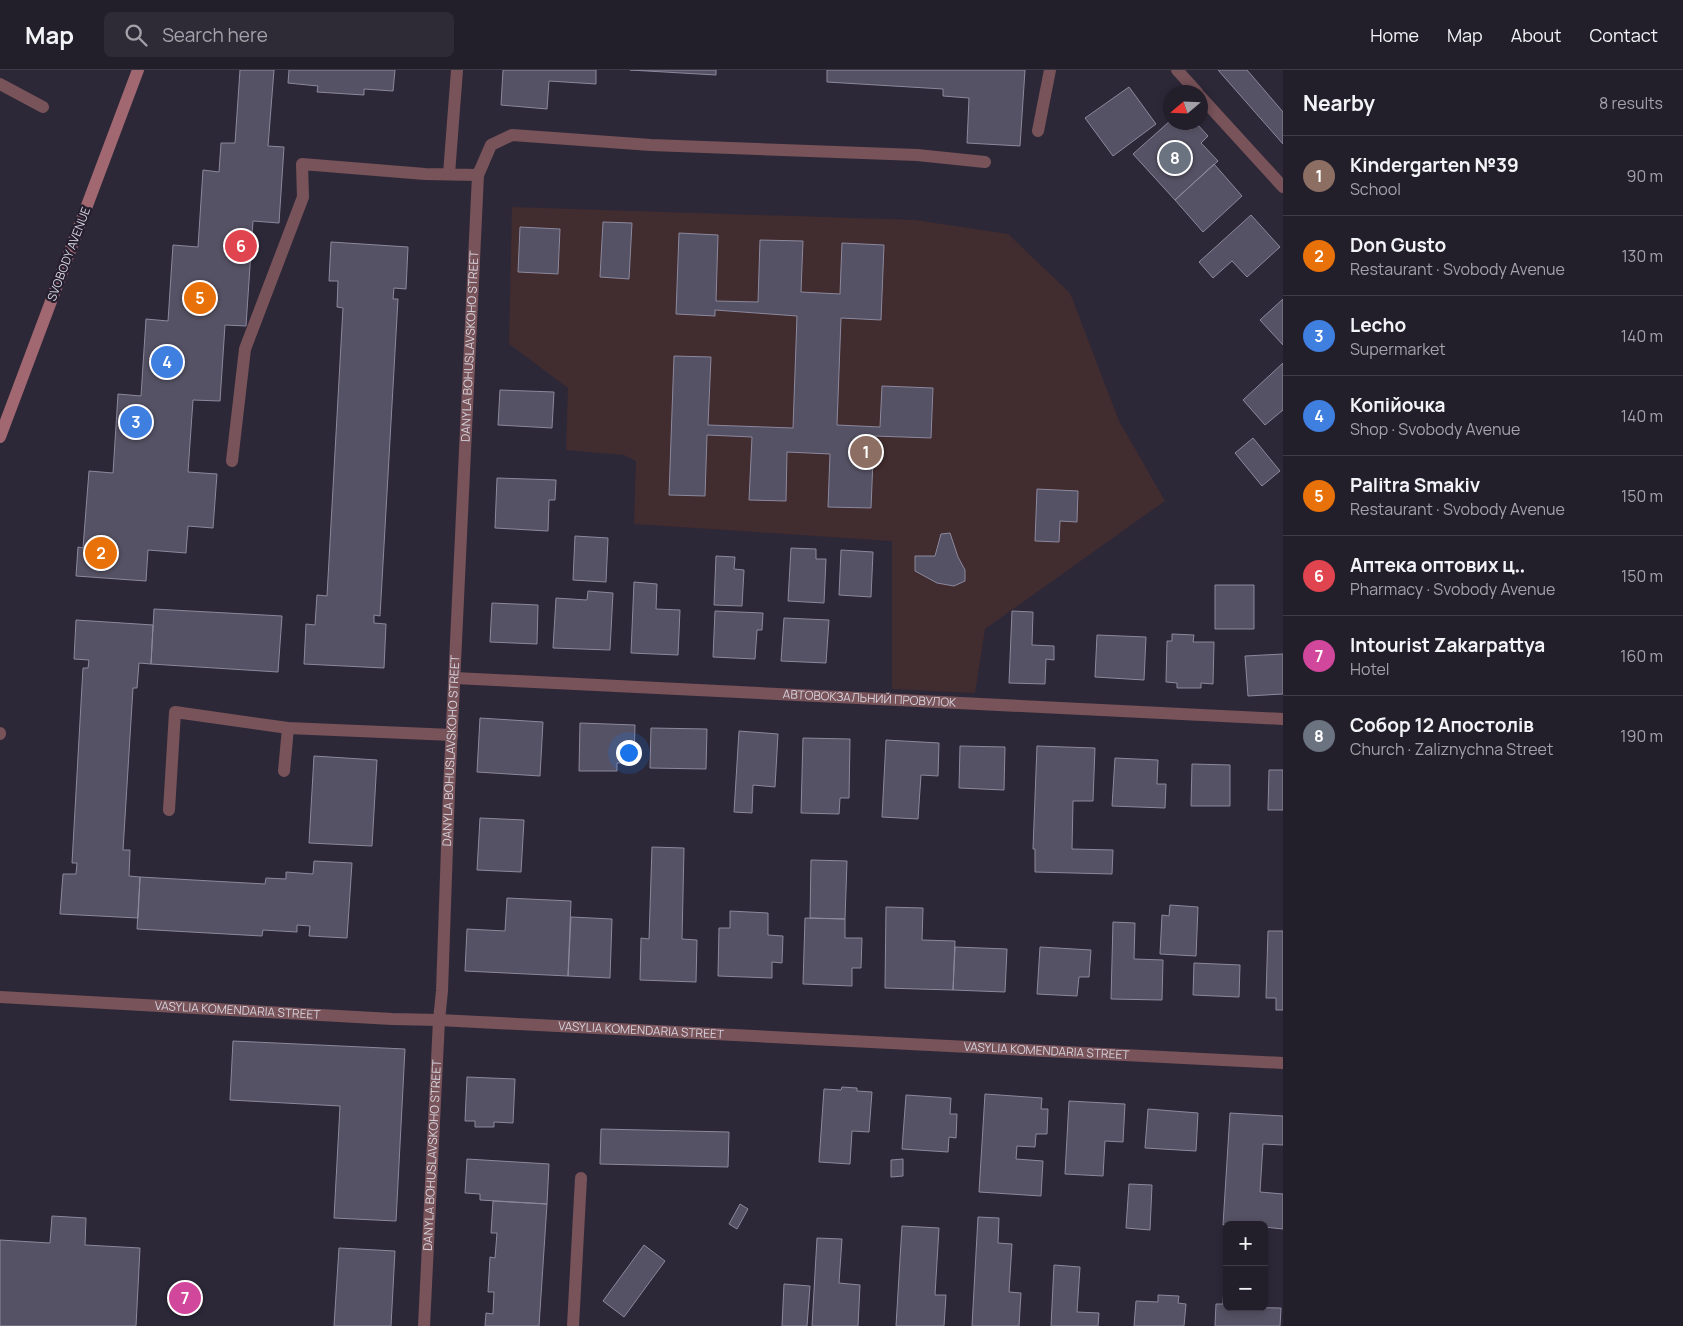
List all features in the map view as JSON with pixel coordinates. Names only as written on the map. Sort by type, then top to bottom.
[{"type":"main road","name":"SVOBODY AVENUE","points":[[0,437],[138,70]]},
{"type":"street","points":[[449,174],[457,70]]},
{"type":"street","points":[[1038,131],[1050,70]]},
{"type":"street","points":[[1177,70],[1191,85]]},
{"type":"street","points":[[0,84],[43,107]]},
{"type":"street","points":[[1208,105],[1283,187]]},
{"type":"street","points":[[232,462],[245,349],[303,198],[302,164],[449,174],[478,174],[491,145],[512,135],[651,145],[916,155],[985,162]]},
{"type":"street","name":"DANYLA BOHUSLAVSKOHO STREET","points":[[424,1326],[442,992],[478,174]]},
{"type":"street","name":"АВТОВОКЗАЛЬНИЙ ПРОВУЛОК","points":[[455,678],[1283,719]]},
{"type":"street","points":[[169,810],[174,712],[288,728],[452,735]]},
{"type":"street","points":[[284,771],[288,728]]},
{"type":"street","name":"VASYLIA KOMENDARIA STREET","points":[[0,997],[392,1019],[1283,1064]]},
{"type":"street","points":[[573,1326],[581,1178]]},
{"type":"shaded area","points":[[512,207],[915,220],[1008,234],[1070,293],[1119,421],[1165,501],[985,629],[975,693],[892,689],[892,541],[634,524],[636,461],[624,455],[566,450],[568,388],[509,344]]},
{"type":"building","points":[[240,70],[274,70],[268,146],[284,147],[279,223],[253,221],[246,326],[225,325],[220,401],[193,400],[188,472],[217,474],[213,528],[188,526],[186,553],[148,550],[146,581],[76,576],[78,547],[83,548],[89,471],[113,473],[118,394],[141,396],[146,319],[168,321],[173,245],[198,247],[203,170],[219,172],[221,143],[235,143]]},
{"type":"building","points":[[289,70],[395,70],[393,91],[364,89],[364,95],[317,92],[318,86],[288,83]]},
{"type":"building","points":[[503,70],[596,70],[596,84],[549,81],[547,109],[501,105]]},
{"type":"building","points":[[630,70],[716,70],[716,75]]},
{"type":"building","points":[[827,70],[1025,70],[1020,146],[967,143],[969,98],[943,96],[943,89],[827,82]]},
{"type":"building","points":[[1218,70],[1247,70],[1283,112],[1283,144]]},
{"type":"building","points":[[1129,87],[1156,124],[1113,156],[1085,118]]},
{"type":"building","points":[[1163,127],[1163,130],[1202,130],[1208,136],[1201,143],[1218,161],[1175,200],[1133,154]]},
{"type":"building","points":[[1214,164],[1242,196],[1203,232],[1175,200]]},
{"type":"building","points":[[1251,215],[1280,247],[1247,277],[1232,261],[1213,278],[1199,262]]},
{"type":"building","points":[[603,222],[632,223],[629,279],[600,277]]},
{"type":"building","points":[[520,227],[560,229],[558,274],[518,272]]},
{"type":"building","points":[[679,233],[718,235],[716,301],[758,302],[760,240],[803,241],[801,292],[840,294],[842,243],[884,245],[881,320],[841,318],[837,425],[880,427],[882,386],[933,388],[931,438],[874,436],[871,508],[828,507],[830,454],[787,452],[786,501],[749,500],[752,437],[707,435],[705,496],[669,495],[674,356],[711,357],[708,425],[793,428],[797,316],[715,310],[715,316],[676,314]]},
{"type":"building","points":[[331,242],[408,247],[406,289],[394,288],[393,299],[398,299],[380,616],[374,615],[374,623],[386,624],[384,668],[304,664],[306,624],[315,625],[317,595],[327,596],[343,308],[337,307],[338,281],[329,281]]},
{"type":"building","points":[[1283,299],[1283,345],[1260,320]]},
{"type":"building","points":[[1283,363],[1283,410],[1265,425],[1243,400]]},
{"type":"building","points":[[500,390],[554,392],[552,428],[498,425]]},
{"type":"building","points":[[1253,438],[1280,471],[1262,486],[1235,453]]},
{"type":"building","points":[[497,478],[556,480],[555,500],[549,500],[548,531],[495,528]]},
{"type":"building","points":[[1037,489],[1078,491],[1077,522],[1060,521],[1059,542],[1035,541]]},
{"type":"building","points":[[950,533],[958,557],[965,570],[965,581],[954,586],[937,583],[915,571],[915,556],[935,556],[941,534]]},
{"type":"building","points":[[575,536],[608,538],[606,582],[573,580]]},
{"type":"building","points":[[791,548],[816,549],[816,559],[826,559],[824,603],[788,601]]},
{"type":"building","points":[[841,550],[873,552],[871,597],[839,595]]},
{"type":"building","points":[[716,556],[735,557],[734,569],[744,570],[742,606],[714,605]]},
{"type":"building","points":[[634,582],[657,584],[656,609],[680,610],[678,655],[631,653]]},
{"type":"building","points":[[1215,585],[1254,585],[1254,629],[1215,629]]},
{"type":"building","points":[[588,591],[613,593],[610,650],[553,648],[556,598],[587,600]]},
{"type":"building","points":[[492,603],[538,605],[537,644],[490,642]]},
{"type":"building","points":[[154,609],[282,616],[278,672],[151,664]]},
{"type":"building","points":[[715,611],[763,613],[762,630],[757,630],[755,659],[713,657]]},
{"type":"building","points":[[1012,611],[1033,612],[1032,645],[1054,646],[1054,660],[1046,659],[1045,684],[1009,683]]},
{"type":"building","points":[[784,618],[829,620],[826,663],[781,661]]},
{"type":"building","points":[[76,620],[153,625],[151,664],[139,663],[137,688],[133,688],[123,850],[130,850],[129,876],[140,877],[138,918],[60,914],[63,874],[76,874],[77,863],[72,863],[83,668],[88,668],[89,660],[74,659]]},
{"type":"building","points":[[1172,634],[1194,635],[1193,642],[1214,642],[1213,684],[1201,683],[1201,688],[1177,688],[1177,683],[1166,682],[1167,641],[1172,641]]},
{"type":"building","points":[[1097,635],[1146,637],[1144,680],[1095,677]]},
{"type":"building","points":[[1283,654],[1283,694],[1248,696],[1245,656]]},
{"type":"building","points":[[480,718],[543,722],[540,776],[477,772]]},
{"type":"building","points":[[580,723],[635,725],[634,763],[617,763],[617,771],[579,771]]},
{"type":"building","points":[[651,728],[707,729],[706,769],[650,768]]},
{"type":"building","points":[[739,731],[778,734],[775,787],[753,785],[752,813],[734,812]]},
{"type":"building","points":[[803,738],[850,739],[849,798],[840,798],[839,814],[801,813]]},
{"type":"building","points":[[886,740],[939,743],[938,776],[921,775],[918,819],[882,817]]},
{"type":"building","points":[[960,746],[1005,747],[1004,790],[959,788]]},
{"type":"building","points":[[1037,746],[1095,748],[1093,801],[1073,801],[1072,849],[1113,850],[1112,874],[1035,872],[1035,849],[1033,849]]},
{"type":"building","points":[[314,756],[377,760],[372,846],[309,843]]},
{"type":"building","points":[[1115,758],[1158,760],[1157,784],[1166,784],[1165,808],[1112,806]]},
{"type":"building","points":[[1192,764],[1230,765],[1230,806],[1191,806]]},
{"type":"building","points":[[1269,770],[1283,770],[1283,810],[1268,810]]},
{"type":"building","points":[[480,818],[524,820],[521,872],[477,870]]},
{"type":"building","points":[[652,847],[684,848],[682,939],[697,940],[696,982],[640,980],[641,938],[649,939]]},
{"type":"building","points":[[811,860],[847,861],[845,919],[810,918]]},
{"type":"building","points":[[314,861],[352,863],[347,938],[309,936],[310,926],[297,925],[297,932],[263,930],[262,936],[137,929],[140,877],[265,884],[266,878],[286,879],[286,872],[313,874]]},
{"type":"building","points":[[507,898],[571,901],[568,976],[465,971],[467,929],[505,931]]},
{"type":"building","points":[[1170,905],[1198,907],[1196,956],[1160,954],[1162,915],[1169,916]]},
{"type":"building","points":[[886,907],[923,908],[922,940],[955,941],[953,990],[885,988]]},
{"type":"building","points":[[730,911],[768,913],[768,935],[783,936],[782,963],[772,962],[772,978],[718,976],[719,928],[730,928]]},
{"type":"building","points":[[571,917],[612,919],[610,978],[568,976]]},
{"type":"building","points":[[805,918],[845,919],[845,938],[862,938],[861,968],[852,968],[852,986],[803,984]]},
{"type":"building","points":[[1113,922],[1135,923],[1134,959],[1163,960],[1162,1000],[1111,999]]},
{"type":"building","points":[[1268,931],[1283,931],[1283,1010],[1276,1010],[1276,998],[1266,998]]},
{"type":"building","points":[[955,947],[1007,949],[1005,992],[953,990]]},
{"type":"building","points":[[1040,947],[1091,950],[1089,977],[1079,977],[1077,996],[1037,994]]},
{"type":"building","points":[[1194,963],[1240,965],[1239,997],[1193,995]]},
{"type":"building","points":[[233,1041],[405,1049],[396,1221],[334,1218],[340,1106],[230,1100]]},
{"type":"building","points":[[467,1077],[515,1079],[513,1123],[494,1122],[494,1127],[475,1127],[475,1121],[465,1121]]},
{"type":"building","points":[[842,1087],[872,1092],[869,1132],[852,1131],[850,1164],[819,1162],[824,1089],[841,1090]]},
{"type":"building","points":[[985,1094],[1042,1098],[1041,1109],[1048,1109],[1047,1134],[1036,1134],[1035,1147],[1017,1146],[1016,1159],[1043,1161],[1041,1196],[979,1192]]},
{"type":"building","points":[[906,1095],[951,1098],[950,1114],[957,1114],[956,1138],[949,1137],[948,1152],[902,1149]]},
{"type":"building","points":[[1069,1101],[1125,1104],[1123,1142],[1105,1141],[1103,1176],[1065,1174]]},
{"type":"building","points":[[1148,1109],[1198,1113],[1196,1151],[1145,1148]]},
{"type":"building","points":[[1230,1113],[1283,1116],[1283,1145],[1263,1144],[1260,1192],[1283,1194],[1283,1229],[1268,1227],[1268,1221],[1223,1221]]},
{"type":"building","points":[[601,1129],[729,1132],[728,1167],[600,1164]]},
{"type":"building","points":[[467,1159],[549,1164],[547,1204],[480,1200],[480,1194],[465,1193]]},
{"type":"building","points":[[903,1159],[903,1176],[891,1177],[891,1160]]},
{"type":"building","points":[[1129,1184],[1152,1185],[1150,1230],[1126,1228]]},
{"type":"building","points":[[493,1201],[547,1204],[539,1326],[485,1326],[486,1313],[493,1314],[494,1292],[488,1292],[490,1257],[495,1258],[497,1233],[491,1233]]},
{"type":"building","points":[[740,1204],[748,1209],[737,1229],[729,1224]]},
{"type":"building","points":[[52,1216],[86,1218],[85,1245],[140,1248],[136,1326],[0,1326],[0,1240],[50,1243]]},
{"type":"building","points":[[978,1217],[999,1218],[998,1243],[1012,1244],[1009,1292],[1021,1293],[1019,1326],[972,1326]]},
{"type":"building","points":[[902,1226],[939,1228],[935,1295],[946,1295],[944,1326],[896,1326]]},
{"type":"building","points":[[817,1238],[842,1239],[839,1283],[860,1285],[858,1326],[812,1326]]},
{"type":"building","points":[[644,1245],[665,1261],[624,1317],[603,1301]]},
{"type":"building","points":[[339,1248],[395,1251],[391,1326],[334,1326]]},
{"type":"building","points":[[1054,1265],[1080,1267],[1077,1312],[1099,1313],[1098,1326],[1051,1326]]},
{"type":"building","points":[[784,1284],[810,1286],[807,1326],[782,1326]]},
{"type":"building","points":[[1158,1295],[1179,1296],[1178,1303],[1186,1304],[1184,1326],[1134,1326],[1136,1301],[1158,1302]]},
{"type":"building","points":[[1216,1304],[1223,1304],[1223,1311],[1268,1311],[1268,1308],[1281,1308],[1280,1326],[1215,1326]]},
{"type":"place","name":"Собор 12 Апостолів","points":[[1175,158]]},
{"type":"place","name":"Аптека оптових ц‥","points":[[241,246]]},
{"type":"place","name":"Palitra Smakiv","points":[[200,298]]},
{"type":"place","name":"Копійочка","points":[[167,362]]},
{"type":"place","name":"Lecho","points":[[136,422]]},
{"type":"place","name":"Kindergarten №39","points":[[866,452]]},
{"type":"place","name":"Don Gusto","points":[[101,553]]},
{"type":"place","name":"Intourist Zakarpattya","points":[[185,1298]]}]
